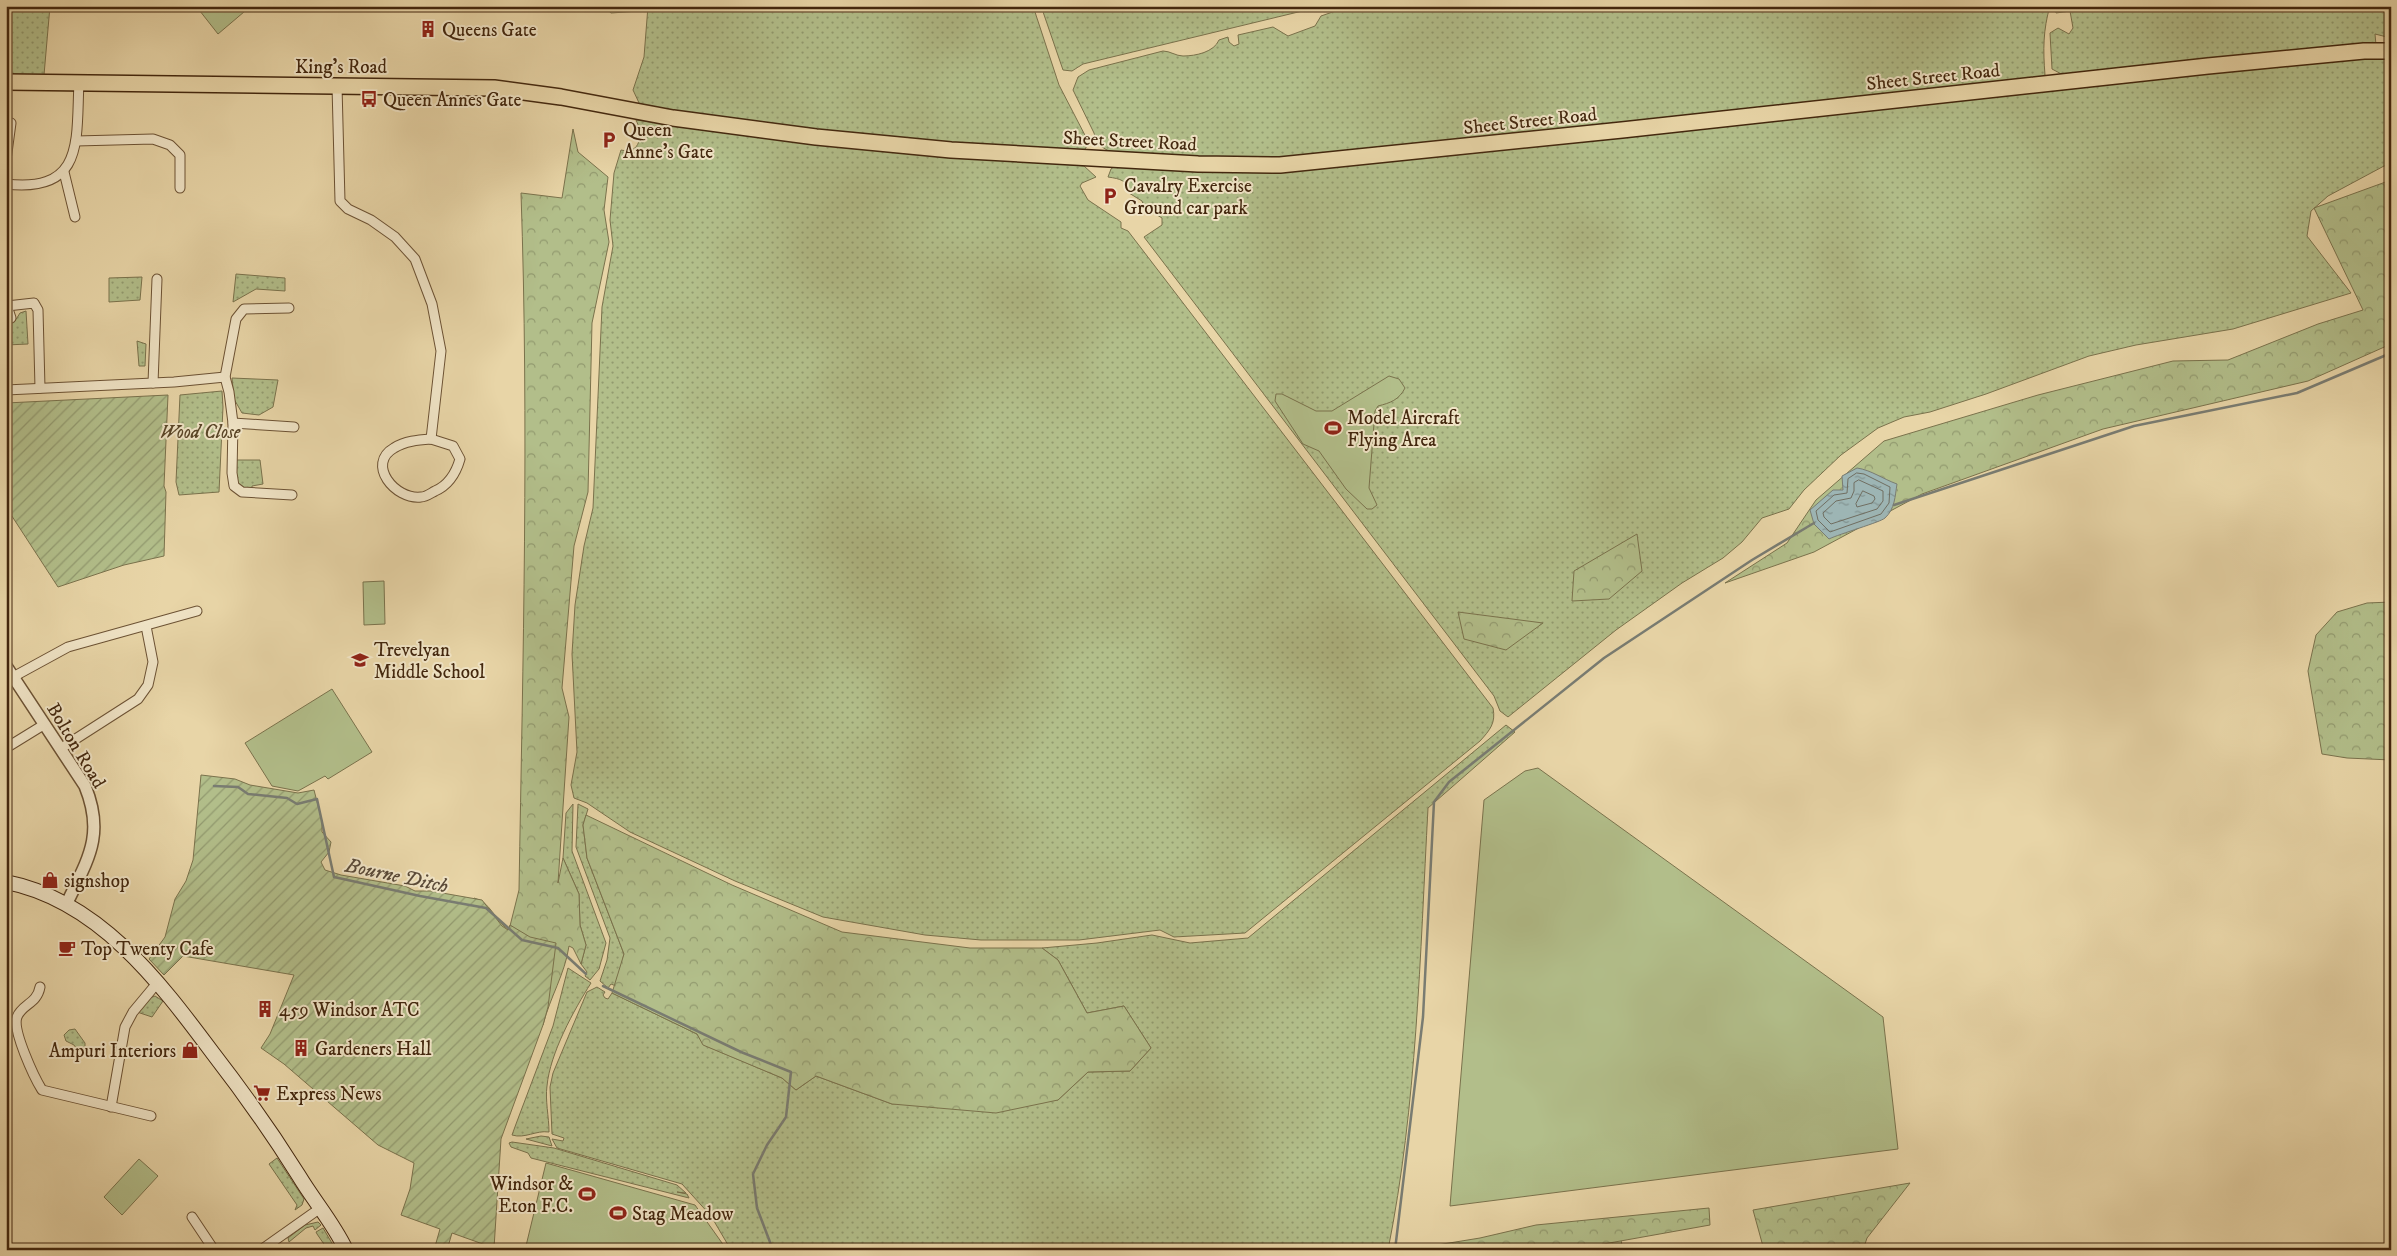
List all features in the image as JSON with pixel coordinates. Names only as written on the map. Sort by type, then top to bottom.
[{"type":"main road","name":"Sheet Street Road","points":[[673,118],[816,137],[951,150],[1198,164],[1280,164],[1583,134],[2208,66],[2364,51],[2391,51]]},
{"type":"main road","name":"King's Road","points":[[6,82],[494,88],[561,97],[673,118]]},
{"type":"main road","points":[[6,882],[21,885],[67,903],[87,916],[113,938],[158,982],[264,1121],[346,1250]]},
{"type":"street","points":[[6,184],[24,186],[41,184],[64,172],[69,165],[76,141],[79,82]]},
{"type":"street","points":[[337,86],[340,201],[348,209],[371,220],[395,236],[415,259],[432,304],[441,351],[431,439]]},
{"type":"street","points":[[6,160],[11,123]]},
{"type":"street","points":[[76,141],[153,139],[170,145],[180,155],[180,188]]},
{"type":"street","points":[[64,172],[75,217]]},
{"type":"street","points":[[153,383],[157,280]]},
{"type":"street","points":[[11,318],[7,306],[34,303],[38,310],[40,388]]},
{"type":"street","points":[[289,308],[244,309],[236,319],[225,377],[233,423],[232,473],[234,486],[242,492],[292,495]]},
{"type":"street","points":[[6,390],[153,383],[225,377]]},
{"type":"street","points":[[233,423],[294,427]]},
{"type":"street","points":[[431,439],[453,446],[460,459],[456,474],[441,488],[422,497],[404,495],[391,486],[384,474],[384,460],[392,449],[410,441],[431,439]]},
{"type":"street","points":[[13,677],[68,647],[196,611]]},
{"type":"street","points":[[60,748],[138,699],[148,685],[153,662],[146,626]]},
{"type":"street","name":"Bolton Road","points":[[6,666],[84,786],[93,805],[93,847],[67,903]]},
{"type":"street","points":[[6,748],[45,724]]},
{"type":"street","points":[[111,1107],[125,1027],[132,1012],[158,982]]},
{"type":"street","points":[[40,987],[38,997],[17,1015],[15,1025],[35,1079],[42,1090],[151,1116]]},
{"type":"street","points":[[260,1250],[319,1209]]},
{"type":"street","points":[[192,1217],[214,1250]]},
{"type":"green space","points":[[6,6],[50,6],[44,75],[6,75]]},
{"type":"green space","points":[[196,6],[251,6],[218,34]]},
{"type":"green space","points":[[603,6],[639,6],[639,11],[611,13]]},
{"type":"green space","points":[[648,6],[1033,6],[1059,85],[1089,143],[1083,152],[860,136],[750,124],[640,105],[633,90],[644,57]]},
{"type":"green space","points":[[1041,6],[1323,6],[1083,64],[1072,71],[1063,70]]},
{"type":"green space","points":[[1350,6],[2050,6],[2044,40],[2045,75],[2035,82],[1306,159],[1117,156],[1097,144],[1094,133],[1073,90],[1078,77],[1089,70],[1163,51],[1180,56],[1199,54],[1213,48],[1219,40],[1228,37],[1229,42],[1234,46],[1239,44],[1238,35],[1273,27],[1288,36],[1315,26],[1321,16]]},
{"type":"green space","points":[[2055,6],[2391,6],[2391,38],[2375,34],[2376,45],[2067,77],[2052,69],[2050,33],[2058,28],[2069,34],[2073,28],[2070,11],[2056,13]]},
{"type":"green space","points":[[2391,57],[2391,165],[2384,166],[2328,196],[2311,211],[2307,236],[2351,293],[2233,329],[2136,345],[2089,356],[1986,394],[1930,412],[1904,417],[1878,428],[1841,455],[1804,490],[1789,509],[1762,518],[1742,542],[1723,558],[1682,583],[1616,630],[1508,717],[1500,711],[1494,696],[1144,237],[1162,225],[1162,218],[1144,207],[1142,201],[1129,193],[1127,185],[1123,181],[1108,177],[1111,169],[1115,166],[1204,170],[2325,60]]},
{"type":"green space","points":[[636,120],[757,137],[1084,166],[1096,177],[1082,183],[1080,186],[1088,200],[1121,222],[1121,228],[1128,231],[1493,708],[1494,718],[1489,730],[1480,741],[1245,933],[1174,937],[1160,930],[1079,940],[981,940],[925,935],[823,917],[735,881],[630,832],[587,803],[574,798],[571,785],[577,752],[572,654],[575,605],[584,546],[593,508],[602,307],[613,246],[610,220],[614,173],[621,150],[628,151],[633,149],[639,142],[640,137]]},
{"type":"green space","points":[[573,129],[578,152],[608,177],[604,210],[609,242],[592,323],[588,492],[574,546],[562,688],[569,717],[558,883],[563,858],[579,894],[580,925],[586,945],[581,964],[573,948],[569,946],[564,966],[543,1025],[474,898],[485,903],[509,930],[519,890],[522,715],[525,367],[521,193],[562,198]]},
{"type":"green space","points":[[2391,180],[2391,344],[2308,381],[2103,429],[1922,494],[1814,552],[1725,583],[1787,543],[1816,500],[1884,441],[2038,395],[2173,361],[2228,360],[2318,324],[2363,310],[2314,208]]},
{"type":"green space","points":[[236,274],[285,278],[285,291],[256,289],[233,302]]},
{"type":"green space","points":[[142,277],[140,300],[109,302],[109,278]]},
{"type":"green space","points":[[26,311],[28,344],[6,345],[6,322],[15,321],[20,313]]},
{"type":"green space","points":[[137,341],[146,344],[145,366],[139,366]]},
{"type":"green space","name":"Model Aircraft Flying Area","points":[[1389,376],[1399,379],[1405,388],[1397,398],[1378,406],[1375,411],[1369,488],[1377,505],[1372,509],[1367,509],[1346,489],[1319,451],[1303,444],[1275,401],[1276,394],[1282,394],[1316,411],[1332,411]]},
{"type":"green space","points":[[232,378],[278,380],[273,407],[259,415],[242,413],[234,399]]},
{"type":"green space","name":"Wood Close","points":[[222,391],[219,492],[179,495],[176,482],[180,395]]},
{"type":"green space","points":[[168,395],[164,486],[166,492],[164,556],[124,565],[58,587],[6,507],[6,403]]},
{"type":"green space","points":[[233,460],[260,460],[263,484],[252,486],[252,494],[238,487]]},
{"type":"green space","points":[[1637,534],[1642,571],[1609,599],[1572,601],[1574,571]]},
{"type":"green space","points":[[384,581],[385,624],[364,625],[363,582]]},
{"type":"green space","points":[[2391,602],[2391,760],[2347,758],[2322,754],[2308,671],[2316,635],[2337,612],[2367,603]]},
{"type":"green space","points":[[1458,612],[1543,623],[1506,650],[1464,639]]},
{"type":"green space","points":[[332,689],[372,752],[328,779],[325,776],[298,791],[272,786],[245,743]]},
{"type":"green space","points":[[1506,725],[1515,732],[1428,808],[1416,1030],[1398,1195],[1388,1250],[731,1250],[711,1216],[682,1184],[557,1148],[552,1139],[563,1141],[564,1138],[552,1134],[550,1087],[553,1073],[587,992],[597,987],[605,992],[603,995],[605,998],[608,999],[612,993],[697,1034],[704,1045],[782,1078],[796,1090],[816,1076],[892,1104],[1058,1100],[1088,1072],[1130,1071],[1151,1048],[1124,1006],[1087,1013],[1058,960],[1042,948],[1152,935],[1190,943],[1248,938]]},
{"type":"green space","points":[[1538,768],[1883,1017],[1898,1149],[1450,1206],[1484,800],[1525,771]]},
{"type":"green space","points":[[201,775],[235,779],[250,785],[298,793],[314,790],[322,821],[322,832],[331,842],[329,852],[321,862],[325,870],[341,875],[405,886],[415,891],[431,891],[482,900],[502,926],[508,930],[510,925],[530,937],[556,943],[548,1007],[543,1025],[501,1139],[494,1248],[452,1233],[447,1250],[434,1250],[440,1229],[401,1215],[410,1189],[414,1163],[378,1145],[284,1064],[261,1048],[270,1034],[294,975],[183,956],[164,975],[149,959],[165,937],[175,899],[186,881],[193,860]]},
{"type":"green space","points":[[573,804],[572,851],[606,943],[599,969],[590,980],[585,976],[587,972],[581,964],[586,945],[580,925],[579,894],[563,858],[566,813]]},
{"type":"green space","points":[[578,804],[588,809],[583,825],[587,858],[624,954],[616,986],[611,984],[608,988],[600,981],[607,960],[610,938],[576,847]]},
{"type":"green space","points":[[586,815],[732,885],[842,932],[970,948],[1042,948],[1058,960],[1087,1013],[1124,1006],[1151,1048],[1130,1071],[1088,1072],[1058,1100],[996,1113],[892,1104],[816,1076],[796,1090],[782,1078],[703,1045],[697,1034],[612,993],[624,954],[587,858],[583,825]]},
{"type":"green space","points":[[568,968],[591,983],[570,1019],[549,1073],[547,1103],[549,1132],[521,1136],[512,1135],[553,1026]]},
{"type":"green space","points":[[155,996],[163,1001],[152,1017],[137,1012],[150,998]]},
{"type":"green space","points":[[75,1029],[85,1043],[85,1052],[79,1052],[74,1045],[66,1041],[64,1035],[69,1030]]},
{"type":"green space","points":[[541,1136],[549,1137],[552,1146],[526,1139]]},
{"type":"green space","points":[[509,1143],[554,1148],[677,1185],[686,1193],[677,1192],[687,1194],[689,1198],[531,1158],[528,1153],[511,1147]]},
{"type":"green space","points":[[277,1158],[304,1199],[302,1205],[295,1210],[297,1205],[269,1164]]},
{"type":"green space","points":[[139,1159],[158,1176],[122,1215],[104,1197]]},
{"type":"green space","name":"Windsor & Eton F.C.","points":[[546,1163],[695,1205],[727,1250],[525,1250]]},
{"type":"green space","points":[[1910,1183],[1867,1238],[1863,1250],[1764,1250],[1753,1210]]},
{"type":"green space","points":[[1709,1208],[1710,1225],[1570,1250],[1406,1250],[1480,1238],[1536,1225]]},
{"type":"green space","points":[[318,1222],[321,1225],[315,1230],[313,1226],[306,1228],[289,1242],[288,1238],[305,1225]]},
{"type":"green space","points":[[323,1228],[336,1250],[328,1250],[317,1234],[316,1232]]},
{"type":"green space","points":[[1621,1240],[1623,1250],[1570,1250]]},
{"type":"water","points":[[1857,468],[1897,484],[1893,506],[1882,520],[1829,539],[1814,524],[1810,510],[1833,490],[1843,490],[1842,476]]},
{"type":"waterway","points":[[1894,505],[2134,426],[2297,393],[2391,353]]},
{"type":"waterway","points":[[1395,1250],[1423,1017],[1434,802],[1449,782],[1604,658],[1752,560],[1814,523]]},
{"type":"waterway","name":"Bourne Ditch","points":[[214,786],[238,787],[248,794],[287,798],[297,804],[317,799],[334,877],[486,908],[522,940],[558,948],[586,974]]},
{"type":"waterway","name":"Bourne Ditch","points":[[603,986],[741,1052],[791,1072],[786,1117],[767,1145],[753,1174],[757,1208],[773,1250]]},
{"type":"place","name":"Queens Gate","points":[[428,29]]},
{"type":"place","name":"Queen Annes Gate","points":[[369,99]]},
{"type":"place","name":"Queen Anne's Gate","points":[[609,140]]},
{"type":"place","name":"Cavalry Exercise Ground car park","points":[[1110,196]]},
{"type":"place","name":"Model Aircraft Flying Area","points":[[1333,428]]},
{"type":"place","name":"Trevelyan Middle School","points":[[360,660]]},
{"type":"place","name":"signshop","points":[[50,880]]},
{"type":"place","name":"Top Twenty Cafe","points":[[67,948]]},
{"type":"place","name":"459 Windsor ATC","points":[[265,1009]]},
{"type":"place","name":"Gardeners Hall","points":[[301,1048]]},
{"type":"place","name":"Ampuri Interiors","points":[[190,1050]]},
{"type":"place","name":"Express News","points":[[262,1093]]},
{"type":"place","name":"Windsor & Eton F.C.","points":[[587,1194]]},
{"type":"place","name":"Stag Meadow","points":[[618,1213]]}]
